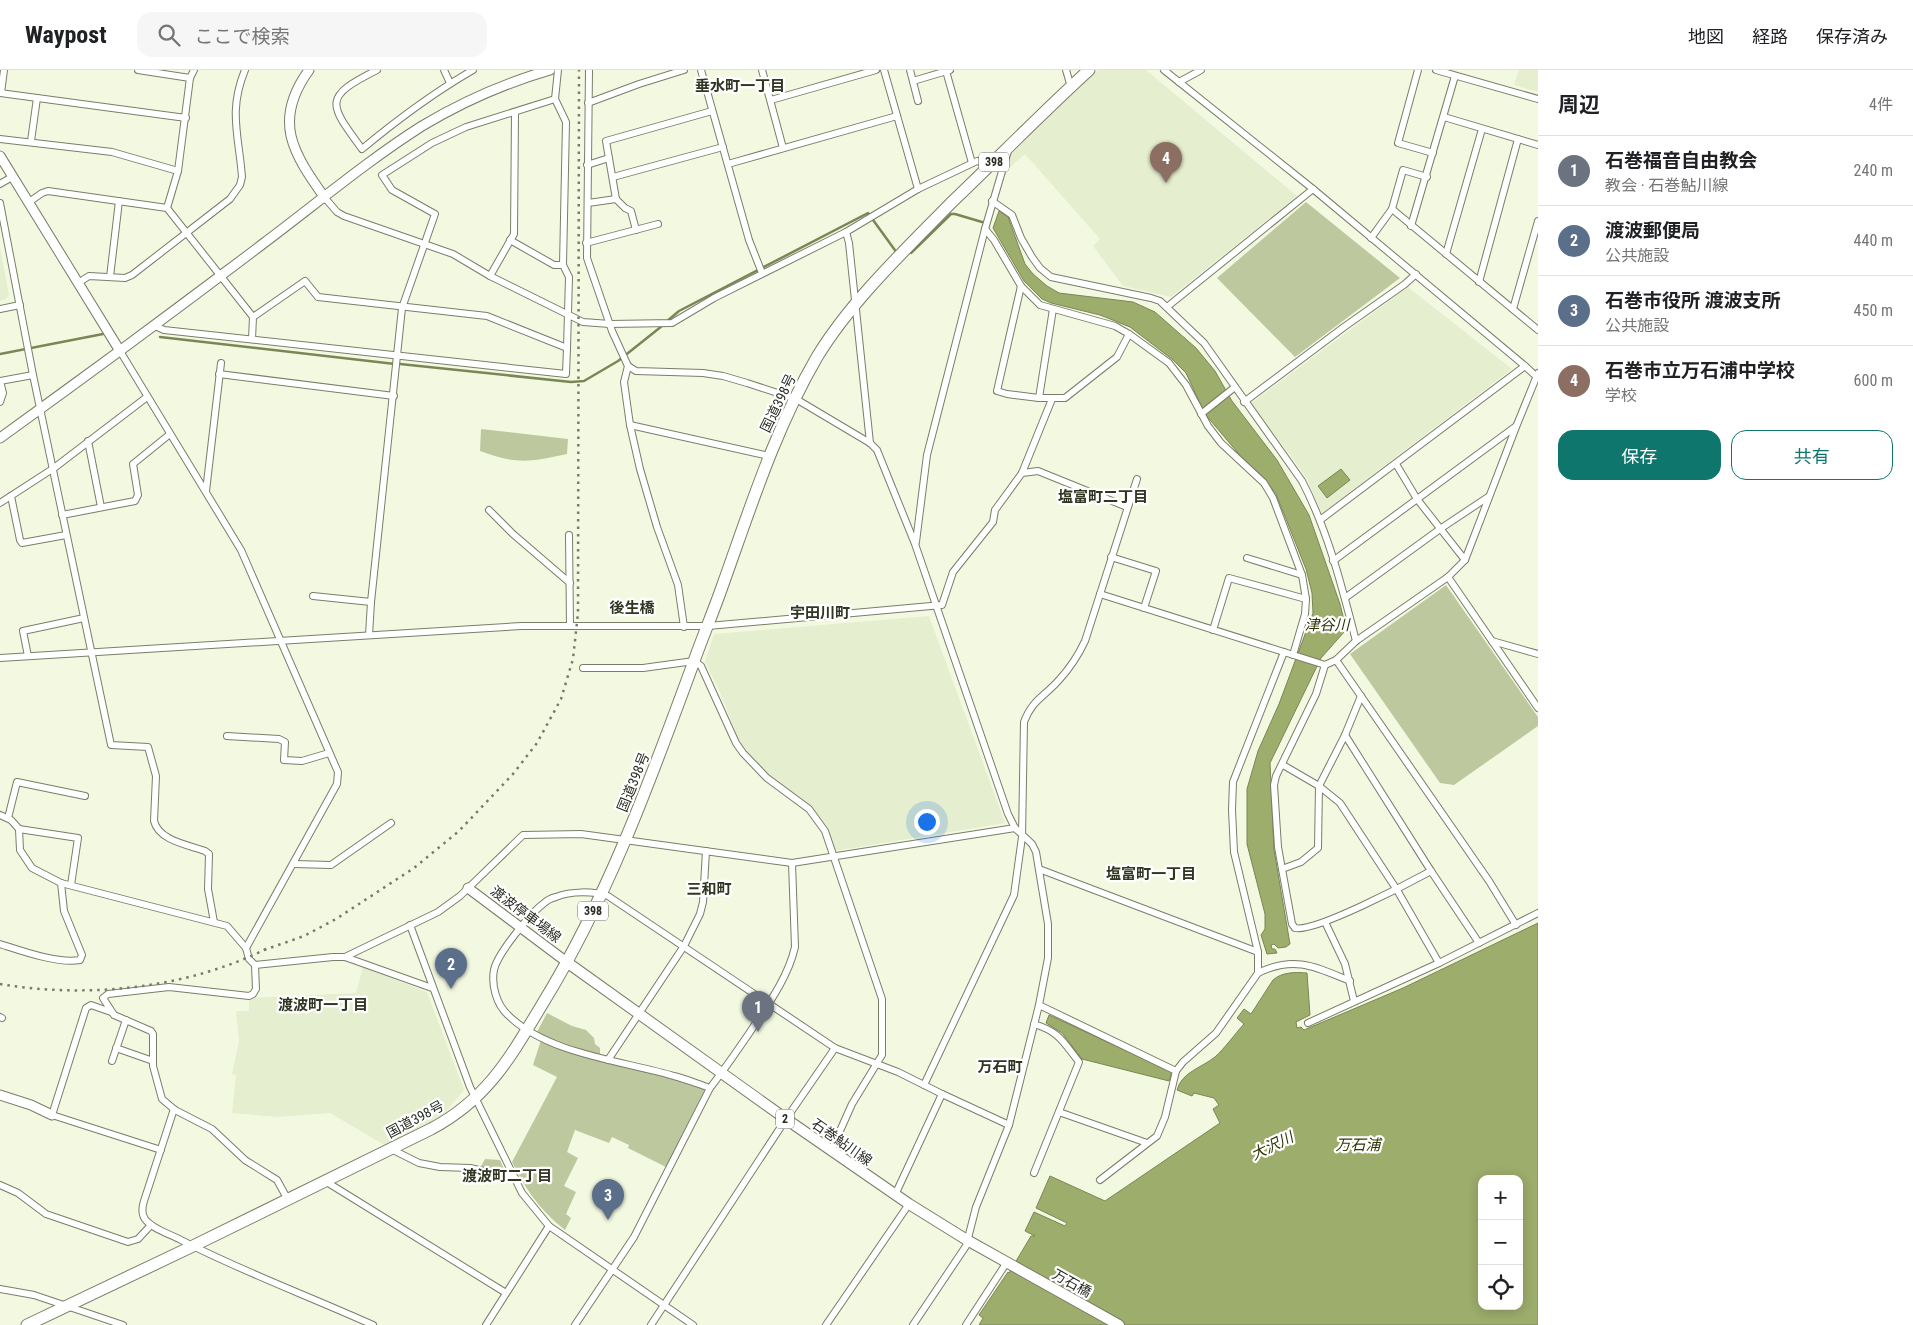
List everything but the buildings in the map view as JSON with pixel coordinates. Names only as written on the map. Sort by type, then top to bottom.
[{"type":"highway","name":"国道398号","points":[[27,1325],[392,1149],[451,1118],[476,1099],[499,1071],[568,963],[602,894],[661,754],[770,456],[818,356],[855,305],[899,256],[1089,70]]},
{"type":"main road","name":"石巻鮎川線","points":[[568,963],[895,1195],[967,1240],[1009,1263]]},
{"type":"main road","name":"万石橋","points":[[1009,1263],[1119,1325]]},
{"type":"street","points":[[4,70],[0,93],[186,118]]},
{"type":"street","points":[[138,70],[156,71],[190,78]]},
{"type":"street","points":[[167,208],[178,171],[190,78],[194,70]]},
{"type":"street","points":[[78,282],[89,276],[125,278],[188,233],[230,199],[240,185],[242,177],[234,118],[239,84],[245,70]]},
{"type":"street","points":[[308,70],[294,95],[290,112],[290,126],[294,149],[306,171],[337,212],[453,254],[490,276],[583,322],[610,324],[672,323],[760,270],[846,232],[918,189],[977,160],[991,164]]},
{"type":"street","points":[[377,70],[344,88],[339,94],[337,101],[338,118],[362,149],[409,111],[473,70]]},
{"type":"street","points":[[444,70],[450,83]]},
{"type":"street","points":[[153,325],[164,330],[566,374],[569,277],[563,265],[566,122],[555,100],[558,70]]},
{"type":"street","points":[[589,70],[587,258],[610,324],[628,366],[636,371],[703,373],[723,376],[796,399],[870,443],[877,450],[915,544],[1008,814],[1015,828],[1034,848],[1048,924],[1049,947],[1039,1005],[1009,1125],[976,1207],[966,1246],[913,1325]]},
{"type":"street","points":[[588,103],[684,70]]},
{"type":"street","points":[[701,70],[760,270]]},
{"type":"street","points":[[762,70],[783,148]]},
{"type":"street","points":[[771,100],[876,70]]},
{"type":"street","points":[[884,70],[918,189]]},
{"type":"street","points":[[910,70],[918,101]]},
{"type":"street","points":[[1066,70],[1071,86]]},
{"type":"street","points":[[1100,594],[1323,664],[1336,660],[1356,642],[1448,577],[1465,560],[1537,376],[1313,189],[1164,70]]},
{"type":"street","points":[[1179,82],[1201,70]]},
{"type":"street","points":[[1418,70],[1398,143],[1433,153]]},
{"type":"street","points":[[1436,70],[1538,99]]},
{"type":"street","points":[[0,438],[120,352],[153,325],[365,167],[429,122],[471,100],[546,71]]},
{"type":"street","points":[[913,81],[948,71],[972,163]]},
{"type":"street","points":[[1411,226],[1455,76]]},
{"type":"street","points":[[31,142],[37,98]]},
{"type":"street","points":[[369,635],[402,308],[434,214],[392,190],[382,175],[432,143],[466,127],[555,100]]},
{"type":"street","points":[[636,230],[631,211],[616,199],[606,141],[712,111]]},
{"type":"street","points":[[490,276],[515,227],[515,112]]},
{"type":"street","points":[[728,164],[897,116]]},
{"type":"street","points":[[1444,117],[1538,145]]},
{"type":"street","points":[[1446,254],[1482,128]]},
{"type":"street","points":[[0,139],[112,152],[178,171]]},
{"type":"street","points":[[1479,282],[1518,139]]},
{"type":"street","points":[[613,177],[723,147]]},
{"type":"street","points":[[915,544],[927,455],[992,201],[1009,148]]},
{"type":"street","points":[[0,156],[241,550],[338,772],[337,784],[246,948]]},
{"type":"street","points":[[588,165],[609,158]]},
{"type":"street","points":[[1371,238],[1392,209],[1403,170],[1426,177]]},
{"type":"street","points":[[0,184],[12,177]]},
{"type":"street","points":[[1167,306],[1313,189]]},
{"type":"street","points":[[29,202],[48,191],[167,208],[222,275],[253,317],[252,339]]},
{"type":"street","points":[[588,203],[616,199]]},
{"type":"street","points":[[110,277],[119,201]]},
{"type":"street","points":[[992,201],[1012,215],[1021,238],[1032,257],[1040,268],[1051,277],[1151,298],[1167,306],[1204,344],[1302,481],[1320,520],[1345,598],[1356,642]]},
{"type":"street","points":[[0,203],[33,375],[54,468],[90,653],[111,745],[148,747],[156,776],[155,826],[170,838],[209,854],[208,889],[214,922]]},
{"type":"street","points":[[1392,209],[1538,330]]},
{"type":"street","points":[[1513,310],[1538,221]]},
{"type":"street","points":[[586,243],[658,224]]},
{"type":"street","points":[[985,229],[994,240],[1021,286],[1040,305],[1115,326],[1169,363],[1186,384],[1201,414],[1221,443],[1264,483],[1273,498],[1302,575],[1306,600],[1305,614],[1295,656]]},
{"type":"street","points":[[846,232],[870,443]]},
{"type":"street","points":[[510,240],[554,265],[563,265]]},
{"type":"street","points":[[1244,402],[1416,274]]},
{"type":"street","points":[[253,317],[305,280],[318,297],[402,308],[487,316],[567,348]]},
{"type":"street","points":[[1021,286],[997,391],[1039,398],[1065,398],[1117,357],[1129,334]]},
{"type":"street","points":[[0,308],[20,305]]},
{"type":"street","points":[[1039,398],[1053,310]]},
{"type":"street","points":[[206,490],[221,363]]},
{"type":"street","points":[[628,366],[624,382],[630,424],[640,469],[657,527],[678,585],[684,627]]},
{"type":"street","points":[[1320,520],[1525,366]]},
{"type":"street","points":[[220,374],[394,396]]},
{"type":"street","points":[[0,402],[3,393],[0,381],[33,375]]},
{"type":"street","points":[[1201,414],[1234,387]]},
{"type":"street","points":[[0,502],[54,468],[146,397]]},
{"type":"street","points":[[0,658],[521,626],[708,626],[942,605],[953,572],[993,522],[995,510],[1022,473],[1052,399]]},
{"type":"street","points":[[630,424],[770,456]]},
{"type":"street","points":[[1333,561],[1516,427]]},
{"type":"street","points":[[62,514],[135,501],[138,495],[133,464],[135,460],[170,434]]},
{"type":"street","points":[[88,441],[101,507]]},
{"type":"street","points":[[1396,464],[1417,499],[1465,560]]},
{"type":"street","points":[[1022,473],[1038,471],[1127,507]]},
{"type":"street","points":[[924,1085],[1012,902],[1022,836],[1024,722],[1031,706],[1074,663],[1085,641],[1137,479]]},
{"type":"street","points":[[11,496],[22,543],[66,535]]},
{"type":"street","points":[[1345,598],[1489,496]]},
{"type":"street","points":[[489,510],[513,534],[570,583]]},
{"type":"street","points":[[569,536],[570,626]]},
{"type":"street","points":[[1111,557],[1156,571],[1144,608]]},
{"type":"street","points":[[1246,558],[1302,575]]},
{"type":"street","points":[[1448,577],[1537,706]]},
{"type":"street","points":[[1213,630],[1229,578],[1306,600]]},
{"type":"street","points":[[313,596],[371,602]]},
{"type":"street","points":[[28,656],[23,631],[84,618]]},
{"type":"street","points":[[1492,641],[1538,654]]},
{"type":"street","points":[[1258,972],[1258,952],[1234,852],[1232,782],[1284,652]]},
{"type":"street","points":[[583,668],[644,668],[694,660],[700,666],[736,743],[743,753],[767,778],[809,809],[825,831],[882,999],[882,1055],[852,1104],[832,1151]]},
{"type":"street","points":[[1336,660],[1489,881],[1516,925]]},
{"type":"street","points":[[1323,664],[1316,694],[1276,776],[1274,785],[1278,847],[1292,924],[1300,930],[1325,922],[1431,872]]},
{"type":"street","points":[[1282,869],[1301,862],[1318,848],[1319,786],[1345,735],[1361,696]]},
{"type":"street","points":[[1345,735],[1431,872],[1479,943]]},
{"type":"street","points":[[227,736],[279,739],[285,742],[284,760],[302,761],[329,753]]},
{"type":"street","points":[[1283,764],[1319,786],[1340,803],[1396,890],[1439,964]]},
{"type":"street","points":[[8,818],[17,782],[85,796]]},
{"type":"street","points":[[0,815],[8,818],[20,829],[78,838],[71,885]]},
{"type":"street","points":[[294,864],[331,866],[391,822]]},
{"type":"street","points":[[345,957],[438,912],[468,888],[523,835],[581,834],[792,862],[835,857],[1015,828]]},
{"type":"street","points":[[20,829],[20,850],[32,868],[61,883],[227,926],[246,948],[249,959],[255,965],[256,989],[249,996],[168,987],[108,994],[103,998],[111,1012]]},
{"type":"street","points":[[608,1060],[684,946],[700,914],[703,902],[706,851]]},
{"type":"street","points":[[574,1325],[634,1237],[710,1088],[722,1074],[768,1004],[792,960],[795,947],[792,862]]},
{"type":"street","points":[[1038,869],[1258,952]]},
{"type":"street","points":[[0,944],[25,952],[63,960],[80,960],[82,955],[64,911],[61,883]]},
{"type":"street","name":"渡波停車場線","points":[[468,888],[568,963]]},
{"type":"street","points":[[710,1088],[674,1076],[608,1060],[558,1044],[527,1029],[509,1016],[502,1008],[495,993],[494,969],[501,955],[521,928],[543,904],[557,896],[574,893],[608,896],[835,1048],[878,1064],[1009,1125]]},
{"type":"street","points":[[1308,1023],[1439,964],[1538,913]]},
{"type":"street","points":[[1325,922],[1345,964],[1354,1001]]},
{"type":"street","points":[[410,925],[432,988],[476,1099],[522,1193],[550,1226],[693,1325]]},
{"type":"street","points":[[255,965],[345,957],[432,988]]},
{"type":"street","points":[[1100,1180],[1157,1136],[1176,1071],[1216,1033],[1258,972],[1274,965],[1299,964],[1315,967],[1350,981]]},
{"type":"street","points":[[52,1115],[86,1008],[91,1005],[111,1012],[114,1015],[151,1030],[153,1034],[153,1061],[162,1099],[174,1109],[212,1129],[244,1160],[277,1180],[288,1200]]},
{"type":"street","points":[[1039,1005],[1176,1071]]},
{"type":"street","points":[[112,1061],[126,1020]]},
{"type":"street","points":[[1034,1024],[1049,1029],[1058,1035],[1079,1062],[1034,1173]]},
{"type":"street","points":[[116,1048],[153,1061]]},
{"type":"street","points":[[651,1325],[786,1119],[835,1048]]},
{"type":"street","points":[[895,1195],[942,1094]]},
{"type":"street","points":[[0,1095],[31,1105],[52,1115],[161,1150]]},
{"type":"street","points":[[174,1109],[142,1207],[144,1218],[150,1224],[255,1275],[373,1325]]},
{"type":"street","points":[[1059,1112],[1147,1143]]},
{"type":"street","points":[[392,1149],[419,1164],[470,1168],[515,1178]]},
{"type":"street","points":[[325,1181],[506,1293]]},
{"type":"street","points":[[0,1185],[18,1193],[46,1214],[128,1242],[138,1239],[150,1224]]},
{"type":"street","points":[[826,1325],[909,1204]]},
{"type":"street","points":[[486,1325],[550,1226]]},
{"type":"street","points":[[966,1325],[1009,1263]]},
{"type":"street","points":[[0,1289],[34,1295],[123,1325]]},
{"type":"shaded area","points":[[1098,70],[1146,70],[1297,196],[1171,297],[1123,286],[1093,246],[1100,239],[1025,154],[1007,170],[1013,150]]},
{"type":"shaded area","points":[[1519,70],[1538,70],[1538,92],[1514,85]]},
{"type":"shaded area","points":[[1306,202],[1400,278],[1295,357],[1217,278]]},
{"type":"shaded area","points":[[0,247],[9,295],[6,299],[0,301]]},
{"type":"shaded area","points":[[1408,287],[1512,369],[1322,513],[1306,477],[1251,403]]},
{"type":"shaded area","points":[[481,429],[568,439],[567,454],[523,461],[493,455],[480,451]]},
{"type":"shaded area","points":[[1446,585],[1538,717],[1538,726],[1454,785],[1440,783],[1350,654]]},
{"type":"shaded area","points":[[929,616],[1005,823],[835,851],[828,827],[814,810],[774,780],[740,744],[720,692],[705,662],[714,634]]},
{"type":"shaded area","points":[[363,967],[427,992],[464,1090],[443,1115],[386,1146],[330,1113],[278,1117],[232,1113],[236,1075],[232,1074],[239,1041],[236,1011],[249,1011],[249,998],[356,993]]},
{"type":"shaded area","points":[[547,1013],[572,1026],[586,1030],[600,1048],[600,1056],[537,1032]]},
{"type":"shaded area","points":[[541,1040],[705,1089],[666,1167],[628,1148],[629,1145],[612,1137],[609,1143],[575,1130],[567,1152],[578,1158],[564,1186],[576,1192],[566,1214],[571,1218],[565,1230],[534,1199],[512,1162],[557,1077],[533,1065]]},
{"type":"shaded area","points":[[485,1159],[500,1160],[506,1174],[480,1168]]},
{"type":"water","name":"津谷川","points":[[999,211],[1008,217],[1025,264],[1047,286],[1059,293],[1133,302],[1155,312],[1196,348],[1215,371],[1232,401],[1277,460],[1309,515],[1340,604],[1346,628],[1321,658],[1270,763],[1274,850],[1290,944],[1286,947],[1278,948],[1274,944],[1271,945],[1272,949],[1275,949],[1277,953],[1267,954],[1261,935],[1265,929],[1265,914],[1247,844],[1247,789],[1258,751],[1279,704],[1313,613],[1312,593],[1306,569],[1276,494],[1205,414],[1186,373],[1173,360],[1130,327],[1100,315],[1042,299],[1024,281],[993,228]]},
{"type":"water","points":[[1341,469],[1350,480],[1327,498],[1318,486]]},
{"type":"water","name":"万石浦","points":[[1538,923],[1538,1325],[979,1325],[983,1318],[979,1315],[1009,1273],[1031,1236],[1035,1236],[1025,1231],[1034,1212],[1065,1226],[1067,1223],[1036,1208],[1050,1176],[1105,1201],[1220,1123],[1213,1109],[1219,1105],[1214,1098],[1194,1093],[1192,1096],[1177,1090],[1179,1084],[1188,1075],[1215,1057],[1226,1046],[1244,1024],[1237,1018],[1244,1009],[1251,1014],[1273,980],[1277,977],[1285,974],[1307,973],[1310,1015],[1296,1022],[1297,1028],[1301,1027],[1304,1030],[1403,988]]},
{"type":"water","points":[[1049,1015],[1172,1072],[1169,1081],[1082,1059],[1062,1033],[1046,1023]]},
{"type":"waterway","points":[[666,322],[679,311],[868,213],[897,253]]},
{"type":"waterway","points":[[911,253],[951,214],[982,222]]},
{"type":"waterway","points":[[400,364],[571,382],[584,381],[618,361],[662,326]]},
{"type":"waterway","points":[[0,354],[103,334]]},
{"type":"waterway","points":[[160,337],[395,364]]},
{"type":"railway","points":[[264,950],[304,936],[336,919],[414,868],[459,831],[513,774],[537,743],[561,699],[573,659],[578,613],[579,70]]},
{"type":"railway","points":[[0,984],[68,990],[103,990],[138,986],[173,981],[207,972],[239,961],[270,947]]},
{"type":"place","name":"石巻市立万石浦中学校","points":[[1166,183]]},
{"type":"place","name":"渡波郵便局","points":[[451,989]]},
{"type":"place","name":"石巻福音自由教会","points":[[758,1032]]},
{"type":"place","name":"石巻市役所 渡波支所","points":[[608,1220]]},
{"type":"district","name":"垂水町一丁目","points":[[740,86]]},
{"type":"district","name":"塩富町二丁目","points":[[1103,497]]},
{"type":"district","name":"後生橋","points":[[632,608]]},
{"type":"district","name":"宇田川町","points":[[820,613]]},
{"type":"district","name":"塩富町一丁目","points":[[1151,874]]},
{"type":"district","name":"三和町","points":[[709,889]]},
{"type":"district","name":"渡波町一丁目","points":[[323,1005]]},
{"type":"district","name":"万石町","points":[[1000,1067]]},
{"type":"district","name":"渡波町二丁目","points":[[507,1176]]},
{"type":"water label","name":"大沢川","points":[[1272,1146]]}]
